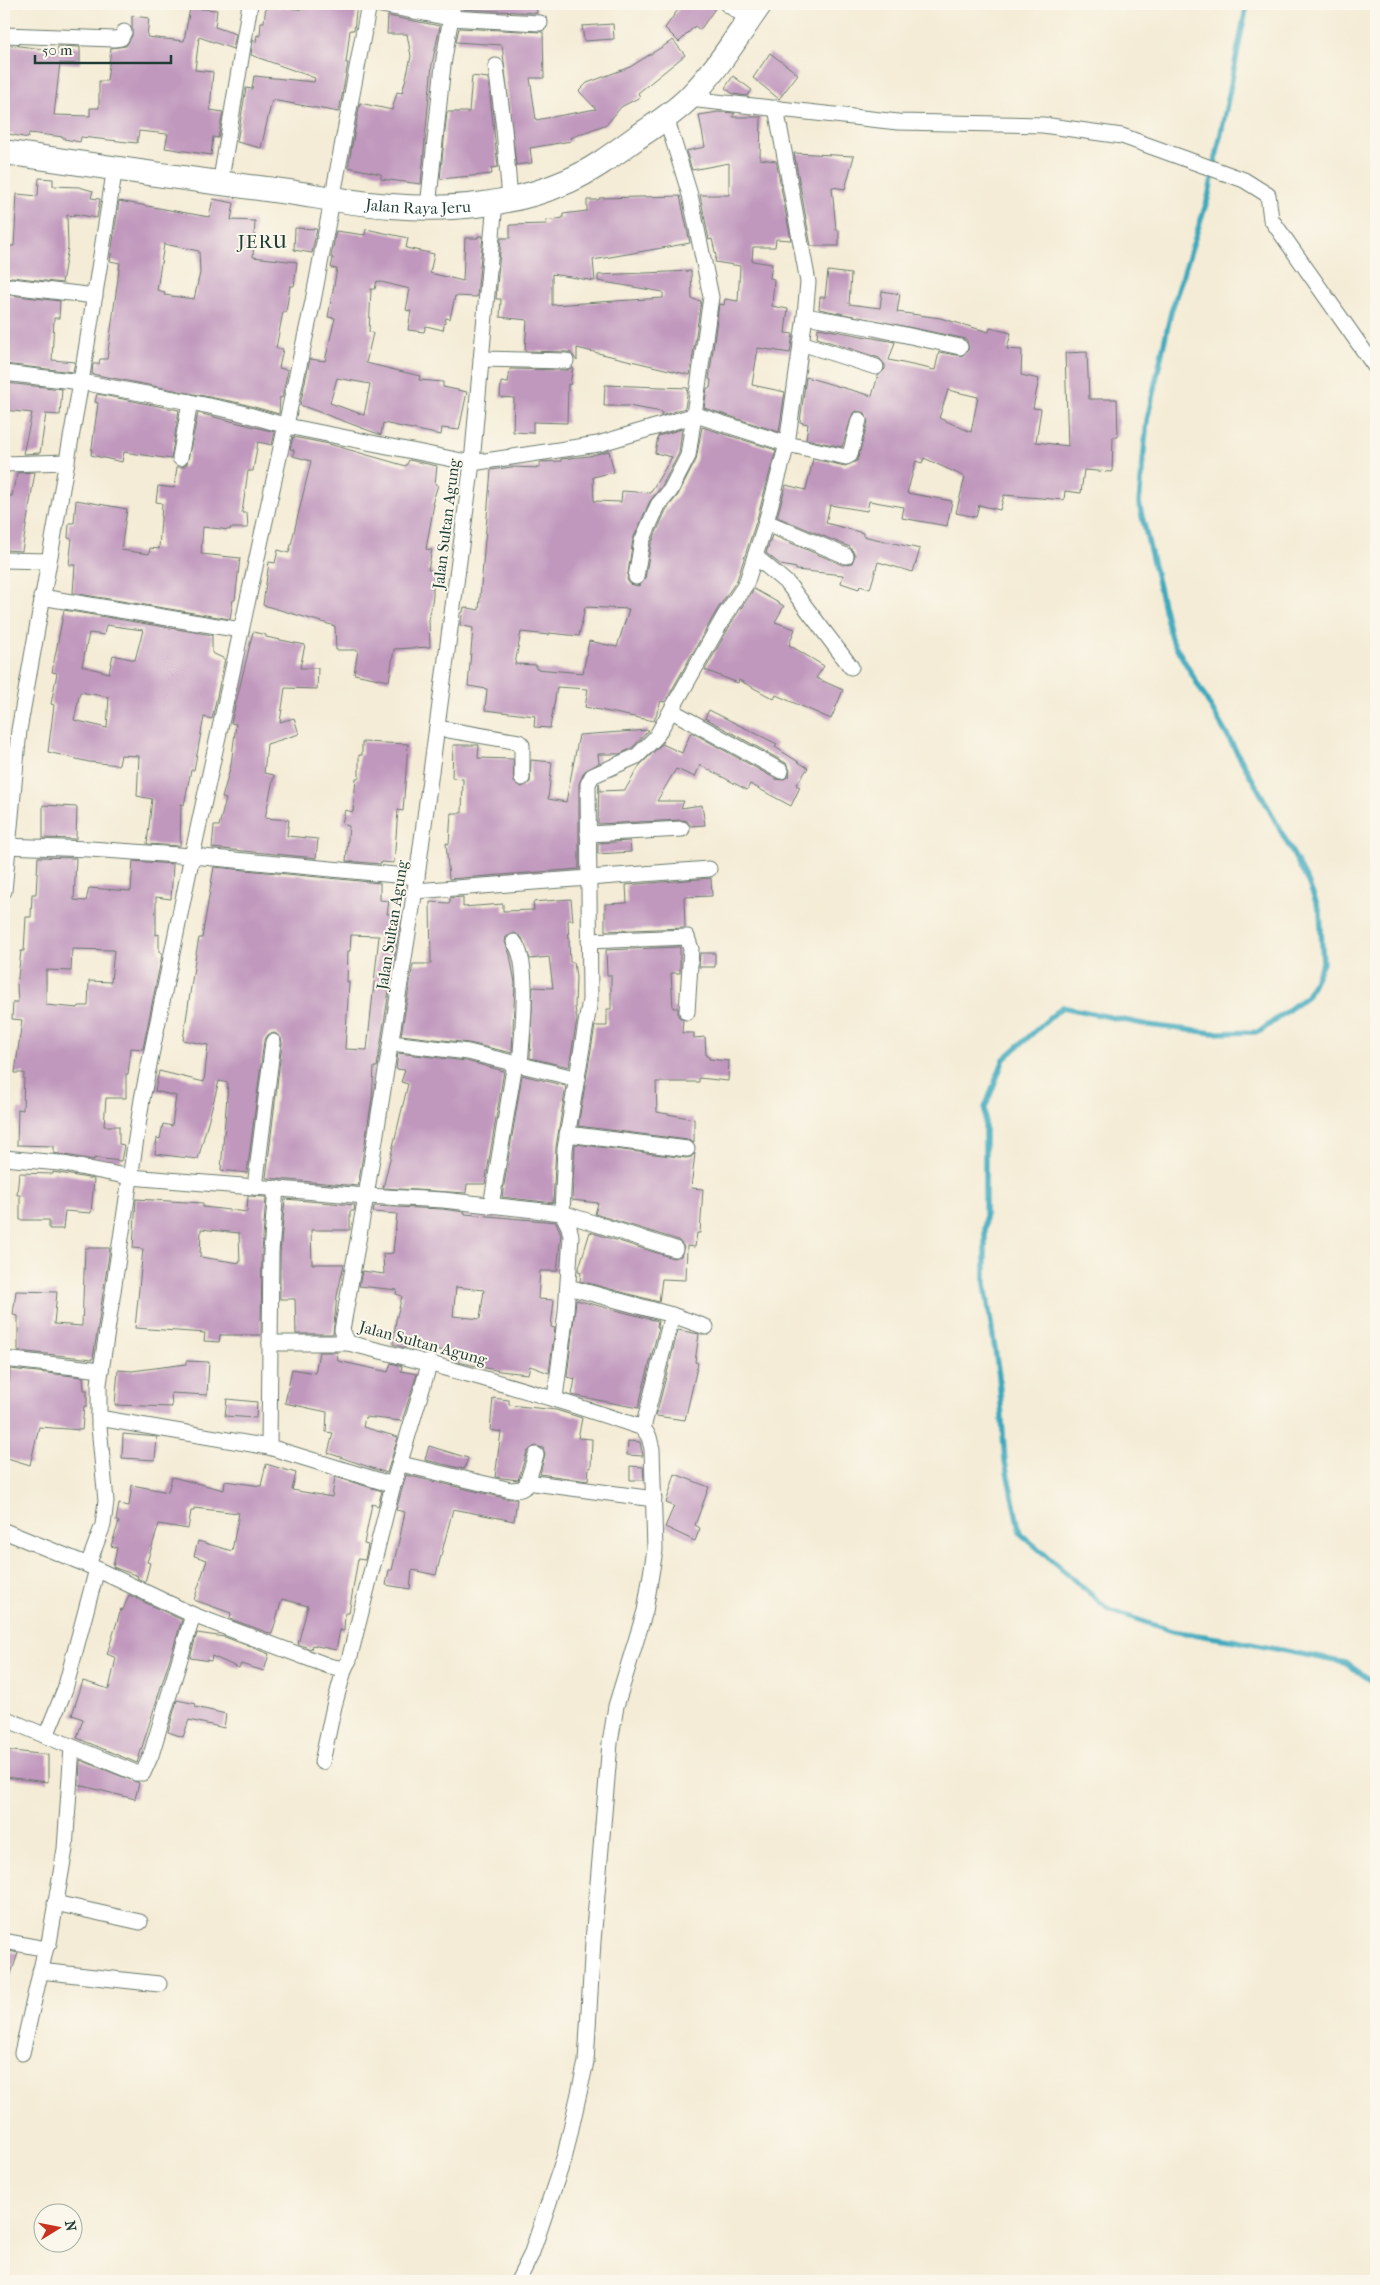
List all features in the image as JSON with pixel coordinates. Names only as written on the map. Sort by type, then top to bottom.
[{"type":"main road","name":"Jalan Raya Jeru","points":[[4,152],[114,167],[220,185],[266,189],[332,201],[428,207],[468,206],[502,201],[570,180],[596,166],[666,117],[688,99],[708,77],[754,11]]},
{"type":"street","points":[[220,185],[250,4]]},
{"type":"street","points":[[46,1736],[65,1689],[106,1501],[99,1418],[99,1384],[142,1099],[263,522],[287,426],[369,4]]},
{"type":"street","points":[[376,4],[452,11],[540,23]]},
{"type":"street","points":[[727,4],[754,11]]},
{"type":"street","points":[[428,207],[452,11]]},
{"type":"street","points":[[4,35],[114,40],[121,38],[124,32]]},
{"type":"street","name":"Jalan Sultan Agung","points":[[496,66],[504,129],[502,201],[481,359],[472,463],[416,884],[366,1196],[342,1330],[348,1343],[430,1362],[554,1398],[643,1428]]},
{"type":"street","points":[[688,99],[898,122],[1043,125],[1122,136],[1244,180],[1268,195],[1271,219],[1376,368]]},
{"type":"street","points":[[554,1398],[568,1287],[571,1236],[569,1226],[562,1213],[567,1134],[578,1079],[590,1000],[588,784],[592,776],[637,756],[656,737],[726,615],[746,584],[766,522],[787,444],[808,282],[776,108]]},
{"type":"street","points":[[636,577],[642,541],[658,505],[670,491],[688,456],[696,415],[711,297],[690,195],[666,117]]},
{"type":"street","points":[[4,891],[6,846],[19,730],[41,597],[81,382],[114,167]]},
{"type":"street","points":[[11,286],[95,296]]},
{"type":"street","points":[[805,316],[874,328],[960,347]]},
{"type":"street","points":[[801,343],[876,367]]},
{"type":"street","points":[[481,359],[566,361]]},
{"type":"street","points":[[4,373],[81,382],[190,402],[238,412],[287,426],[472,463],[598,444],[696,415],[787,444],[846,458],[850,455],[859,420]]},
{"type":"street","points":[[180,458],[190,402]]},
{"type":"street","points":[[4,464],[66,462]]},
{"type":"street","points":[[766,522],[846,556]]},
{"type":"street","points":[[4,560],[48,561]]},
{"type":"street","points":[[754,561],[788,584],[851,667]]},
{"type":"street","points":[[41,597],[241,630]]},
{"type":"street","points":[[672,712],[781,771]]},
{"type":"street","points":[[437,728],[519,742],[522,745],[522,778]]},
{"type":"street","points":[[588,834],[682,829]]},
{"type":"street","points":[[6,846],[90,848],[192,856],[416,884],[589,880],[709,870]]},
{"type":"street","points":[[589,941],[687,937],[691,949],[687,1012]]},
{"type":"street","points":[[491,1206],[518,1063],[523,1026],[522,957],[519,948],[514,942]]},
{"type":"street","points":[[256,1187],[273,1042]]},
{"type":"street","points":[[391,1043],[468,1052],[578,1079]]},
{"type":"street","points":[[567,1134],[687,1149]]},
{"type":"street","points":[[4,1158],[59,1163],[130,1177],[366,1196],[443,1200],[562,1213],[675,1248]]},
{"type":"street","points":[[269,1447],[271,1252],[276,1188]]},
{"type":"street","points":[[568,1287],[672,1315],[706,1327]]},
{"type":"street","points":[[518,2281],[531,2255],[565,2155],[586,2062],[593,1941],[610,1743],[616,1706],[645,1610],[655,1550],[652,1449],[649,1437],[643,1428],[672,1315]]},
{"type":"street","points":[[270,1343],[348,1343]]},
{"type":"street","points":[[4,1360],[101,1370]]},
{"type":"street","points":[[322,1762],[334,1706],[345,1667],[349,1660],[393,1485],[401,1464],[430,1362]]},
{"type":"street","points":[[99,1418],[269,1447],[393,1485]]},
{"type":"street","points":[[401,1464],[511,1490],[521,1489],[526,1486],[536,1455]]},
{"type":"street","points":[[527,1482],[654,1499]]},
{"type":"street","points":[[4,1531],[93,1567],[193,1614],[329,1666],[345,1667]]},
{"type":"street","points":[[4,1718],[136,1774],[142,1773],[151,1756],[193,1614]]},
{"type":"street","points":[[22,2053],[46,1947],[65,1849],[72,1747]]},
{"type":"street","points":[[55,1903],[140,1922]]},
{"type":"street","points":[[4,1941],[41,1948],[46,1947]]},
{"type":"street","points":[[40,1971],[159,1984]]},
{"type":"building","points":[[304,4],[357,4],[354,30],[350,30],[346,63],[348,63],[339,112],[272,100],[261,148],[237,142],[246,88],[252,89],[254,76],[314,82],[315,78],[251,55],[253,40],[256,42],[257,35],[260,36],[261,22],[264,22],[266,5],[304,10]]},
{"type":"building","points":[[462,4],[536,4],[537,13],[462,9]]},
{"type":"building","points":[[682,4],[718,4],[700,30],[695,26],[679,42],[665,28]]},
{"type":"building","points":[[190,8],[217,10],[215,27],[236,34],[233,49],[199,37],[195,70],[213,72],[210,110],[223,112],[218,138],[213,137],[211,155],[165,148],[168,134],[139,131],[137,143],[81,137],[80,142],[64,139],[64,137],[29,133],[28,138],[4,133],[4,44],[58,51],[58,46],[80,47],[80,64],[60,63],[54,115],[90,116],[90,108],[99,108],[99,81],[107,81],[111,48],[126,46],[132,36],[132,16],[149,18],[147,37],[184,41]]},
{"type":"building","points":[[388,16],[440,26],[432,64],[421,184],[381,179],[381,174],[348,167],[360,103],[392,110],[397,92],[402,93],[411,56],[407,34],[387,34]]},
{"type":"building","points":[[613,24],[614,39],[584,41],[582,26]]},
{"type":"building","points":[[459,28],[543,32],[544,78],[530,78],[536,120],[596,109],[579,91],[587,83],[630,67],[673,40],[685,55],[638,93],[640,97],[621,107],[607,124],[570,138],[571,141],[530,148],[532,163],[516,165],[502,45],[456,42]]},
{"type":"building","points":[[770,53],[798,74],[779,99],[753,78]]},
{"type":"building","points":[[472,76],[488,78],[498,167],[491,168],[492,174],[440,179],[447,112],[469,112]]},
{"type":"building","points":[[733,76],[752,90],[747,96],[733,94],[725,88]]},
{"type":"building","points":[[718,112],[735,113],[732,117],[761,117],[760,159],[776,161],[791,240],[776,239],[775,247],[753,247],[752,261],[772,264],[770,278],[774,279],[772,306],[788,309],[785,333],[793,334],[790,353],[758,348],[752,385],[785,392],[779,432],[704,408],[707,388],[710,388],[711,380],[709,379],[719,304],[724,305],[725,299],[738,301],[740,266],[715,262],[716,256],[712,239],[709,240],[700,195],[729,195],[729,163],[692,170],[686,151],[705,147],[699,115]]},
{"type":"building","points":[[794,153],[854,156],[845,189],[832,187],[836,230],[839,230],[839,246],[811,246]]},
{"type":"building","points":[[39,178],[53,179],[53,186],[79,187],[93,191],[91,198],[100,199],[97,218],[75,214],[74,216],[67,215],[68,247],[62,283],[12,277],[5,279],[8,246],[14,246],[17,194],[38,196]]},
{"type":"building","points":[[680,196],[690,243],[593,260],[595,281],[552,274],[552,305],[663,298],[663,292],[598,281],[598,275],[691,271],[692,299],[701,301],[690,375],[577,348],[577,361],[571,353],[567,352],[525,351],[527,320],[500,317],[501,299],[496,299],[501,238],[510,238],[510,225],[547,224],[546,221],[563,218],[563,214],[587,211],[587,200]]},
{"type":"building","points":[[213,199],[234,203],[231,220],[255,221],[253,257],[297,262],[294,286],[290,286],[286,312],[283,312],[276,348],[283,349],[279,368],[288,370],[282,398],[280,397],[279,414],[240,403],[92,374],[93,364],[99,364],[100,359],[107,359],[120,263],[110,261],[119,201],[209,217]],"holes":[[[164,244],[199,251],[200,273],[194,299],[164,295],[165,292],[157,290]]]},
{"type":"building","points":[[295,228],[317,229],[312,253],[294,250]]},
{"type":"building","points":[[366,229],[408,238],[406,248],[434,254],[430,273],[463,281],[465,238],[483,236],[477,297],[455,296],[450,319],[446,318],[443,330],[426,326],[424,332],[408,330],[411,311],[406,310],[410,289],[377,281],[375,289],[371,289],[369,332],[373,333],[366,363],[420,376],[419,380],[443,382],[443,387],[467,392],[459,430],[442,428],[441,435],[383,423],[381,435],[300,405],[310,359],[325,361],[335,318],[328,317],[337,269],[331,268],[336,231],[365,235]],"holes":[[[337,378],[370,384],[364,415],[330,403]]]},
{"type":"building","points":[[828,271],[851,274],[849,304],[880,308],[882,291],[900,294],[897,312],[940,318],[989,332],[990,328],[1011,333],[1007,349],[1022,350],[1021,375],[1039,379],[1033,408],[1041,409],[1036,442],[1068,446],[1065,353],[1087,352],[1089,399],[1117,399],[1118,437],[1113,437],[1112,472],[1084,470],[1081,493],[1065,491],[1064,500],[1004,495],[1000,510],[979,505],[976,517],[956,513],[965,477],[924,458],[922,463],[916,461],[907,493],[952,501],[947,526],[902,518],[904,507],[869,501],[867,511],[830,505],[826,523],[863,533],[863,536],[920,549],[913,572],[878,562],[870,589],[860,586],[859,589],[841,583],[843,575],[796,570],[796,568],[781,565],[766,553],[772,535],[843,565],[852,563],[855,555],[850,547],[777,517],[786,485],[806,490],[813,459],[845,466],[857,461],[868,422],[865,413],[857,411],[853,413],[842,447],[806,439],[808,424],[800,422],[806,377],[872,396],[878,376],[885,369],[885,365],[879,358],[817,338],[818,328],[895,342],[889,360],[935,370],[939,352],[962,356],[969,349],[967,340],[962,338],[819,309],[820,297],[825,297]],"holes":[[[948,390],[978,397],[971,432],[939,418]]]},
{"type":"building","points":[[4,292],[10,295],[60,301],[59,318],[54,318],[52,360],[75,362],[73,372],[4,364]]},
{"type":"building","points":[[573,367],[570,385],[568,384],[567,423],[533,422],[533,433],[513,432],[514,398],[500,397],[501,382],[508,383],[510,369],[566,370]]},
{"type":"building","points":[[6,383],[62,389],[60,415],[46,414],[40,453],[23,454],[32,413],[4,410]]},
{"type":"building","points":[[605,385],[688,388],[685,408],[661,416],[662,412],[628,406],[604,406]]},
{"type":"building","points":[[97,394],[179,410],[171,459],[124,452],[122,462],[91,455],[98,403],[95,402]]},
{"type":"building","points":[[198,413],[275,432],[272,445],[258,442],[253,471],[248,471],[242,513],[247,513],[248,528],[230,528],[230,530],[203,527],[201,554],[240,558],[235,600],[233,600],[230,619],[73,593],[75,565],[69,565],[72,539],[68,538],[69,523],[74,523],[76,500],[127,509],[121,550],[149,554],[150,548],[159,549],[162,503],[156,502],[158,486],[174,488],[177,467],[183,467],[187,464]]},
{"type":"building","points":[[702,427],[776,450],[757,519],[737,580],[717,610],[665,702],[661,701],[654,721],[585,707],[588,689],[557,687],[550,728],[534,727],[535,716],[485,710],[487,689],[468,686],[473,628],[460,625],[464,607],[479,610],[491,470],[511,467],[540,468],[540,462],[561,461],[561,459],[589,456],[609,451],[614,472],[593,477],[594,501],[621,502],[622,491],[650,493],[672,457],[655,453],[658,436],[682,429],[679,453],[662,486],[650,501],[633,539],[627,580],[630,584],[639,586],[645,579],[651,544],[666,510],[678,495],[696,460]],"holes":[[[585,607],[629,609],[617,647],[589,641],[583,673],[536,669],[536,665],[515,664],[521,632],[579,636]]]},
{"type":"building","points":[[293,437],[329,444],[406,466],[409,460],[437,466],[435,484],[438,485],[432,504],[434,504],[426,549],[432,550],[428,570],[433,570],[433,596],[429,620],[430,647],[394,649],[389,681],[354,674],[358,650],[336,650],[335,626],[263,605],[269,562],[275,563],[278,550],[289,553],[311,461],[293,456],[294,450],[290,449]]},
{"type":"building","points":[[35,472],[22,551],[4,550],[8,496],[12,496],[17,473]]},
{"type":"building","points":[[754,589],[784,606],[775,622],[795,629],[789,645],[824,666],[816,678],[843,690],[831,719],[776,695],[774,699],[739,680],[738,683],[705,670],[733,620]]},
{"type":"building","points":[[64,610],[212,635],[212,653],[225,659],[212,719],[204,717],[194,770],[191,770],[184,805],[181,804],[180,846],[147,844],[152,799],[137,796],[139,756],[121,755],[119,765],[89,762],[48,752],[54,705],[51,704],[57,673],[52,672]],"holes":[[[106,625],[143,630],[135,660],[113,655],[109,673],[82,666],[89,633],[104,635]],[[80,692],[109,697],[107,728],[74,720]]]},
{"type":"building","points":[[253,632],[266,635],[266,637],[305,645],[300,668],[318,668],[317,689],[285,688],[280,722],[294,718],[299,734],[267,744],[264,773],[274,775],[265,818],[289,820],[287,836],[318,839],[316,858],[212,848],[214,826],[219,826],[226,799],[222,798],[231,765],[236,724],[231,723]]},
{"type":"building","points":[[709,710],[777,744],[775,747],[808,768],[796,785],[800,787],[791,806],[750,784],[747,790],[700,765],[695,777],[676,769],[657,801],[684,801],[681,808],[702,805],[705,825],[691,826],[687,821],[682,820],[598,824],[599,783],[600,791],[625,790],[640,765],[662,744],[682,753],[691,732],[776,779],[782,780],[789,776],[790,770],[786,763],[705,718]]},
{"type":"building","points":[[649,730],[632,748],[620,754],[598,754],[599,763],[584,772],[579,784],[579,869],[449,879],[446,843],[449,844],[451,813],[462,813],[463,779],[452,778],[453,745],[479,745],[478,758],[513,759],[514,782],[522,787],[530,782],[531,760],[552,762],[548,799],[566,802],[579,735]]},
{"type":"building","points":[[362,742],[408,744],[403,811],[398,810],[394,863],[381,862],[381,864],[346,861],[349,826],[342,824],[345,810],[353,812],[356,778],[359,778],[359,755],[362,755]]},
{"type":"building","points":[[43,805],[77,807],[76,839],[43,838]]},
{"type":"building","points":[[630,841],[631,852],[598,854],[598,843]]},
{"type":"building","points":[[38,857],[76,858],[74,900],[86,901],[89,888],[131,891],[133,861],[173,864],[171,899],[156,897],[156,935],[159,934],[159,952],[162,955],[143,1049],[131,1048],[128,1074],[126,1074],[126,1098],[106,1098],[104,1126],[119,1126],[119,1144],[124,1145],[121,1161],[94,1158],[94,1160],[54,1153],[54,1146],[17,1145],[18,1109],[23,1110],[24,1073],[15,1073],[22,1020],[12,1019],[13,1002],[18,1002],[17,986],[21,951],[24,951],[26,917],[31,917],[32,894],[36,894]],"holes":[[[72,949],[114,950],[111,982],[89,981],[88,1006],[79,1006],[78,1008],[46,1005],[46,970],[71,971]]]},
{"type":"building","points":[[214,867],[380,883],[380,900],[389,901],[387,914],[401,915],[377,1067],[374,1067],[372,1099],[358,1186],[266,1178],[282,1043],[281,1038],[275,1033],[269,1034],[264,1041],[247,1173],[221,1170],[228,1083],[219,1081],[198,1159],[155,1154],[157,1138],[160,1139],[163,1124],[172,1126],[176,1096],[155,1091],[159,1071],[204,1082],[208,1045],[183,1040],[196,954],[199,938],[202,938]],"holes":[[[351,935],[379,936],[367,1050],[345,1049],[349,982],[347,982],[348,951],[350,951]]]},
{"type":"building","points":[[711,878],[712,896],[684,897],[685,928],[605,931],[605,904],[627,903],[626,885]]},
{"type":"building","points":[[463,897],[463,907],[503,904],[503,911],[534,910],[533,902],[571,899],[573,920],[568,920],[570,962],[574,962],[576,977],[575,1007],[577,1020],[569,1067],[530,1058],[533,987],[553,988],[549,957],[530,959],[522,938],[515,933],[506,937],[505,942],[510,955],[515,983],[512,1053],[469,1043],[401,1035],[413,964],[431,964],[430,902],[450,903],[450,898]]},
{"type":"building","points":[[680,947],[680,973],[671,973],[673,1008],[678,1008],[678,1016],[683,1020],[682,1033],[694,1033],[694,1038],[705,1037],[706,1056],[709,1059],[729,1061],[728,1081],[699,1078],[699,1082],[656,1082],[657,1112],[694,1119],[694,1143],[688,1140],[578,1126],[595,1026],[607,1026],[607,1009],[611,1009],[611,975],[607,975],[606,950]]},
{"type":"building","points":[[700,953],[715,953],[715,967],[699,967]]},
{"type":"building","points":[[398,1053],[466,1061],[504,1071],[485,1184],[467,1184],[466,1193],[383,1188],[408,1084],[401,1082],[405,1070],[396,1069]]},
{"type":"building","points":[[522,1075],[566,1086],[556,1147],[553,1203],[502,1197]]},
{"type":"building","points":[[575,1144],[686,1158],[691,1157],[695,1153],[691,1188],[703,1189],[700,1233],[697,1233],[695,1247],[687,1246],[686,1280],[662,1279],[659,1302],[580,1281],[581,1272],[578,1271],[590,1232],[673,1258],[681,1256],[684,1247],[678,1240],[595,1214],[598,1203],[572,1200]]},
{"type":"building","points":[[53,1172],[94,1179],[91,1213],[65,1211],[63,1229],[49,1229],[49,1220],[20,1220],[20,1195],[17,1195],[19,1173],[53,1174]]},
{"type":"building","points":[[248,1196],[266,1197],[262,1252],[261,1335],[220,1335],[219,1342],[204,1341],[205,1333],[135,1328],[143,1249],[133,1248],[136,1199],[203,1203],[203,1207],[247,1212]],"holes":[[[201,1229],[239,1233],[240,1263],[200,1257]]]},
{"type":"building","points":[[285,1199],[355,1205],[354,1211],[350,1211],[350,1230],[311,1230],[312,1264],[344,1264],[337,1296],[333,1334],[296,1334],[295,1299],[280,1299],[280,1252]]},
{"type":"building","points":[[374,1206],[442,1209],[465,1212],[465,1214],[556,1222],[561,1234],[557,1271],[540,1271],[538,1299],[554,1300],[551,1327],[555,1328],[549,1373],[530,1366],[528,1374],[500,1371],[458,1362],[460,1353],[407,1345],[406,1348],[393,1344],[402,1296],[396,1294],[397,1290],[359,1286],[362,1271],[384,1274],[383,1254],[393,1253],[397,1214],[373,1212]],"holes":[[[456,1287],[484,1290],[480,1319],[453,1316]]]},
{"type":"building","points":[[85,1248],[110,1248],[93,1359],[18,1351],[18,1316],[13,1315],[16,1291],[57,1292],[54,1324],[82,1326]]},
{"type":"building","points":[[576,1300],[658,1321],[657,1327],[659,1327],[638,1408],[572,1395],[575,1379],[567,1377]]},
{"type":"building","points":[[678,1330],[699,1334],[695,1362],[698,1363],[685,1420],[656,1416]]},
{"type":"building","points":[[319,1352],[337,1352],[338,1361],[388,1372],[391,1363],[402,1366],[401,1371],[417,1374],[402,1421],[365,1417],[363,1427],[398,1437],[387,1473],[328,1453],[333,1433],[326,1432],[327,1412],[285,1403],[292,1369],[315,1373]]},
{"type":"building","points":[[186,1361],[209,1362],[207,1395],[171,1393],[172,1407],[115,1405],[118,1370],[132,1371],[186,1364]]},
{"type":"building","points":[[10,1369],[83,1377],[84,1390],[87,1390],[87,1406],[84,1406],[82,1430],[39,1427],[30,1465],[4,1457],[4,1394],[7,1382],[9,1382]]},
{"type":"building","points":[[493,1398],[509,1400],[509,1405],[556,1410],[582,1418],[578,1438],[592,1439],[591,1468],[589,1467],[588,1481],[540,1474],[545,1454],[543,1448],[535,1446],[527,1452],[518,1480],[495,1477],[501,1432],[490,1430]]},
{"type":"building","points":[[227,1399],[257,1402],[256,1418],[225,1416]]},
{"type":"building","points":[[123,1434],[157,1437],[155,1460],[122,1458]]},
{"type":"building","points":[[628,1441],[640,1442],[643,1456],[627,1455]]},
{"type":"building","points":[[429,1446],[468,1458],[464,1469],[425,1460]]},
{"type":"building","points":[[266,1464],[296,1473],[292,1490],[332,1497],[335,1477],[382,1491],[378,1506],[372,1504],[364,1544],[368,1545],[365,1560],[358,1559],[349,1613],[345,1613],[344,1631],[340,1630],[336,1650],[312,1645],[311,1649],[298,1644],[308,1606],[282,1599],[272,1634],[230,1619],[231,1613],[194,1600],[207,1560],[194,1556],[198,1541],[232,1551],[239,1513],[194,1508],[194,1511],[191,1511],[188,1529],[159,1524],[147,1562],[150,1563],[145,1582],[137,1578],[138,1576],[113,1567],[117,1548],[111,1546],[119,1522],[116,1521],[119,1504],[129,1506],[132,1485],[168,1492],[172,1477],[224,1490],[225,1481],[261,1486]]},
{"type":"building","points":[[630,1466],[643,1467],[644,1480],[630,1480]]},
{"type":"building","points":[[675,1474],[709,1487],[695,1525],[700,1528],[695,1541],[665,1527],[674,1506],[666,1503]]},
{"type":"building","points":[[406,1475],[509,1499],[517,1499],[514,1521],[453,1509],[436,1575],[412,1570],[410,1589],[386,1585],[389,1570],[392,1570],[405,1512],[396,1510]]},
{"type":"building","points":[[129,1595],[182,1620],[137,1763],[77,1738],[83,1719],[72,1715],[83,1681],[109,1689],[116,1658],[107,1654],[121,1609],[123,1610]]},
{"type":"building","points":[[197,1633],[225,1637],[269,1654],[264,1671],[241,1664],[239,1668],[212,1656],[211,1661],[190,1658]]},
{"type":"building","points":[[177,1700],[196,1704],[195,1707],[226,1714],[224,1728],[189,1720],[183,1737],[168,1732]]},
{"type":"building","points":[[4,1750],[48,1755],[48,1782],[4,1777]]},
{"type":"building","points":[[80,1760],[139,1783],[135,1799],[79,1785]]},
{"type":"building","points":[[4,1950],[18,1953],[6,1989],[4,1989]]},
{"type":"waterway","points":[[1247,4],[1208,198],[1171,312],[1147,420],[1139,503],[1171,638],[1262,796],[1308,882],[1320,912],[1323,963],[1307,996],[1259,1032],[1213,1033],[1148,1025],[1062,1007],[1004,1059],[985,1108],[985,1284],[999,1376],[1005,1462],[1020,1533],[1109,1610],[1172,1631],[1236,1641],[1346,1663],[1376,1684]]},
{"type":"district","name":"JERU","points":[[263,242]]}]
